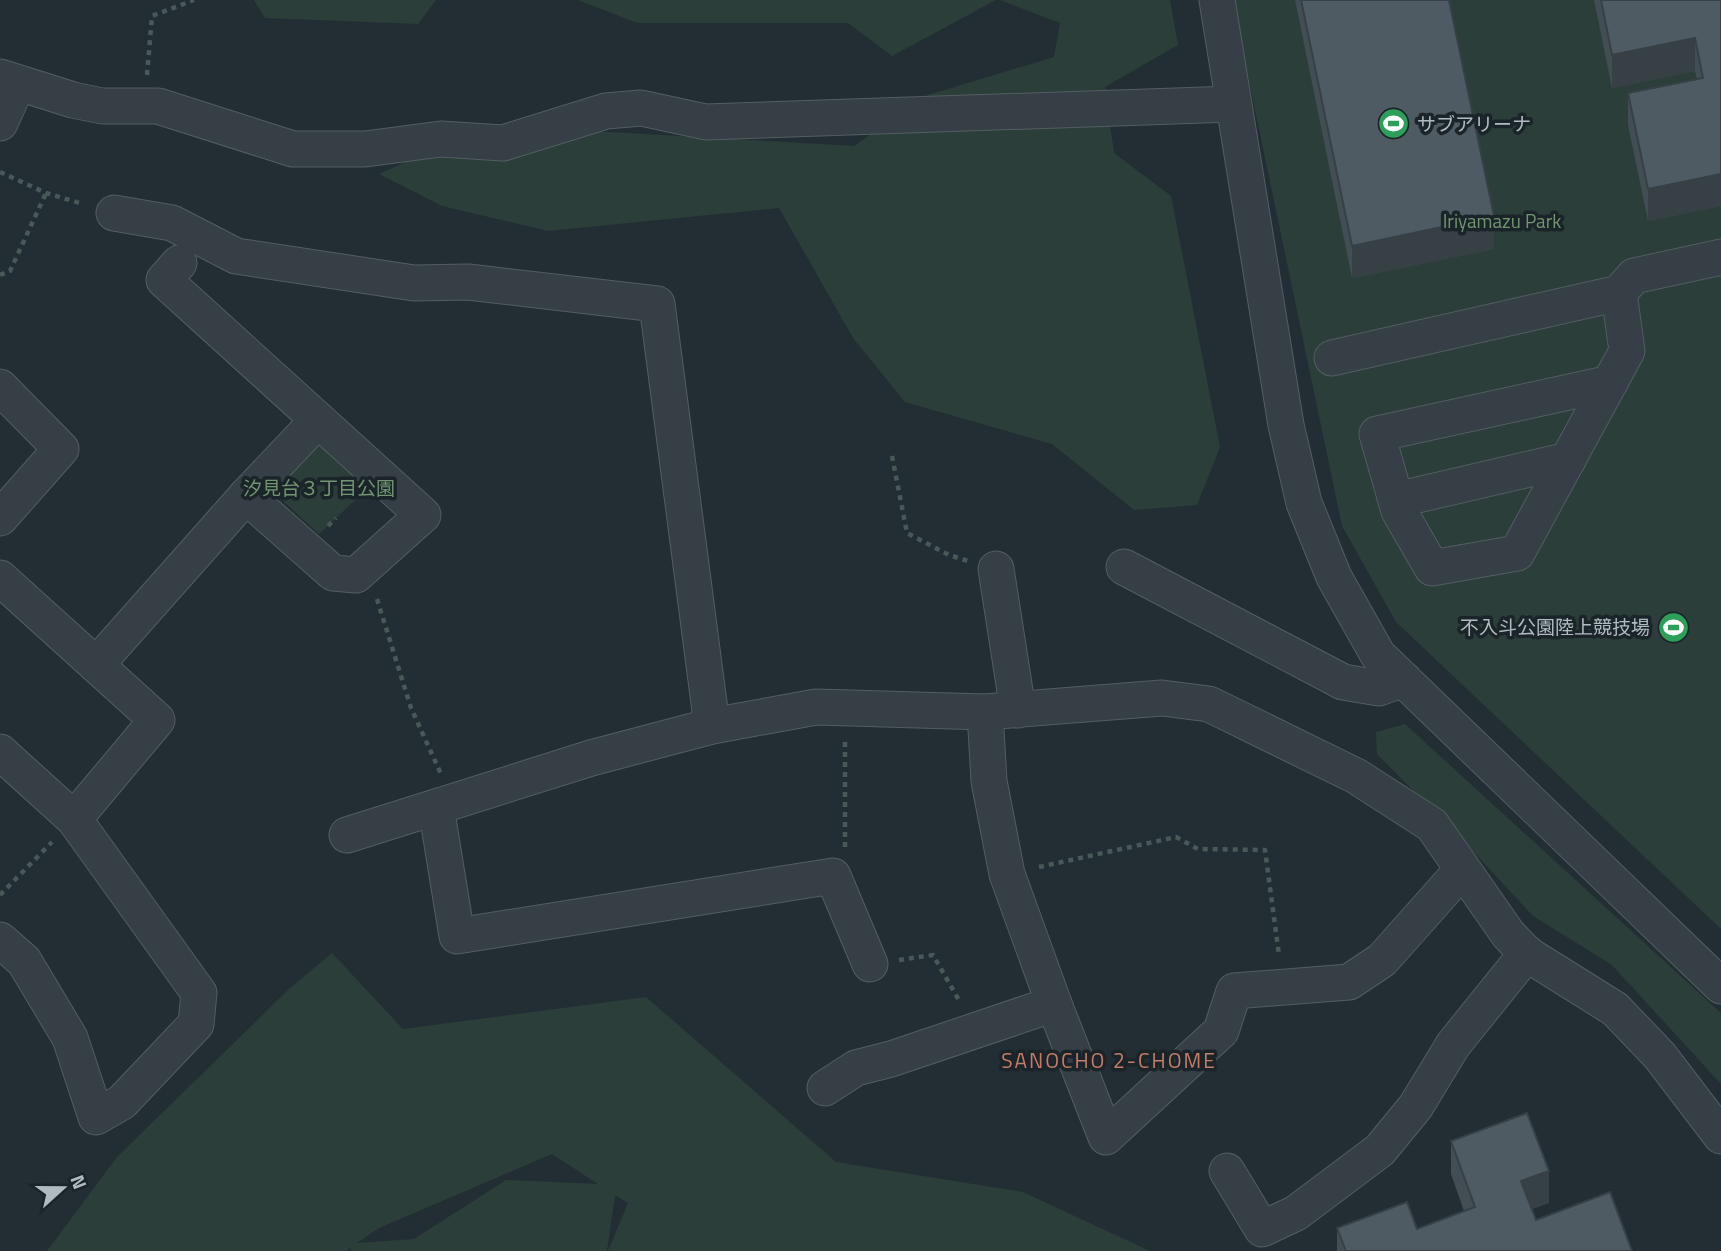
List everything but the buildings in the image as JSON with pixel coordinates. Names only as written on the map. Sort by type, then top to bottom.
[{"type":"street","points":[[1217,0],[1284,411],[1304,503],[1334,577],[1378,655],[1721,986]]},
{"type":"street","points":[[0,123],[9,80],[72,100],[102,106],[158,106],[293,149],[365,149],[441,139],[503,143],[606,111],[641,108],[706,122],[1233,104]]},
{"type":"street","points":[[114,213],[172,223],[236,256],[414,283],[468,282],[657,304],[712,726]]},
{"type":"street","points":[[1332,358],[1619,293],[1634,276],[1721,257]]},
{"type":"street","points":[[179,263],[164,280],[423,515],[356,575],[333,573],[246,496]]},
{"type":"street","points":[[1610,383],[1377,434],[1399,511],[1432,568],[1517,553],[1610,383],[1627,351],[1619,293]]},
{"type":"street","points":[[0,387],[61,449],[0,518]]},
{"type":"street","points":[[96,665],[246,496],[318,420]]},
{"type":"street","points":[[1396,500],[1568,460]]},
{"type":"street","points":[[1124,567],[1343,682],[1379,688],[1403,679]]},
{"type":"street","points":[[996,569],[1002,711],[989,781],[1007,874],[1106,1136],[1222,1031],[1234,991],[1349,982],[1382,960],[1462,870]]},
{"type":"street","points":[[0,578],[157,720],[74,819]]},
{"type":"street","points":[[347,835],[591,758],[712,726],[816,707],[1002,711],[1162,698],[1209,704],[1356,776],[1432,825],[1508,934],[1527,953],[1615,1009],[1660,1056],[1721,1136]]},
{"type":"street","points":[[0,752],[74,819],[199,993],[195,1024],[122,1102],[96,1117],[70,1038],[24,961],[0,940]]},
{"type":"street","points":[[445,804],[457,936],[833,876],[870,964]]},
{"type":"street","points":[[1227,1171],[1262,1229],[1296,1213],[1380,1150],[1416,1106],[1453,1045],[1527,953]]},
{"type":"street","points":[[825,1088],[856,1068],[891,1059],[1054,1004]]},
{"type":"path","points":[[144,106],[152,16],[194,0]]},
{"type":"path","points":[[0,172],[46,193],[114,213]]},
{"type":"path","points":[[0,275],[10,271],[46,193]]},
{"type":"path","points":[[892,456],[907,533],[949,555],[996,569]]},
{"type":"path","points":[[367,564],[411,708],[445,804]]},
{"type":"path","points":[[833,876],[845,870],[845,708]]},
{"type":"path","points":[[0,895],[74,819]]},
{"type":"path","points":[[1007,874],[1176,837],[1198,849],[1265,850],[1283,987]]},
{"type":"path","points":[[870,964],[933,955],[976,1030]]},
{"type":"green space","points":[[254,0],[436,0],[418,24],[265,18]]},
{"type":"green space","points":[[578,0],[996,0],[892,56],[848,23],[637,23]]},
{"type":"green space","points":[[1000,0],[1170,0],[1178,45],[1105,87],[1114,153],[1171,196],[1220,447],[1197,505],[1134,510],[1052,444],[905,402],[853,338],[779,208],[548,231],[442,206],[379,174],[487,125],[854,146],[928,95],[1054,57],[1060,23]]},
{"type":"green space","name":"Iriyamazu Park","points":[[1232,0],[1721,0],[1721,929],[1396,622],[1342,526]]},
{"type":"green space","name":"汐見台３丁目公園","points":[[316,437],[368,488],[319,534],[268,487]]},
{"type":"green space","points":[[1405,724],[1721,1013],[1721,1084],[1612,965],[1533,916],[1377,754],[1376,732]]},
{"type":"green space","points":[[332,953],[403,1029],[646,997],[836,1162],[1023,1192],[1150,1251],[608,1251],[628,1203],[615,1195],[607,1251],[351,1251],[351,1248],[346,1251],[47,1251],[117,1157],[289,989]],"holes":[[[552,1154],[598,1184],[506,1180],[414,1239],[357,1243],[379,1228]]]},
{"type":"place","name":"サブアリーナ","points":[[1394,124]]},
{"type":"place","name":"不入斗公園陸上競技場","points":[[1673,627]]},
{"type":"district","name":"SANOCHO 2-CHOME","points":[[1109,1061]]}]
